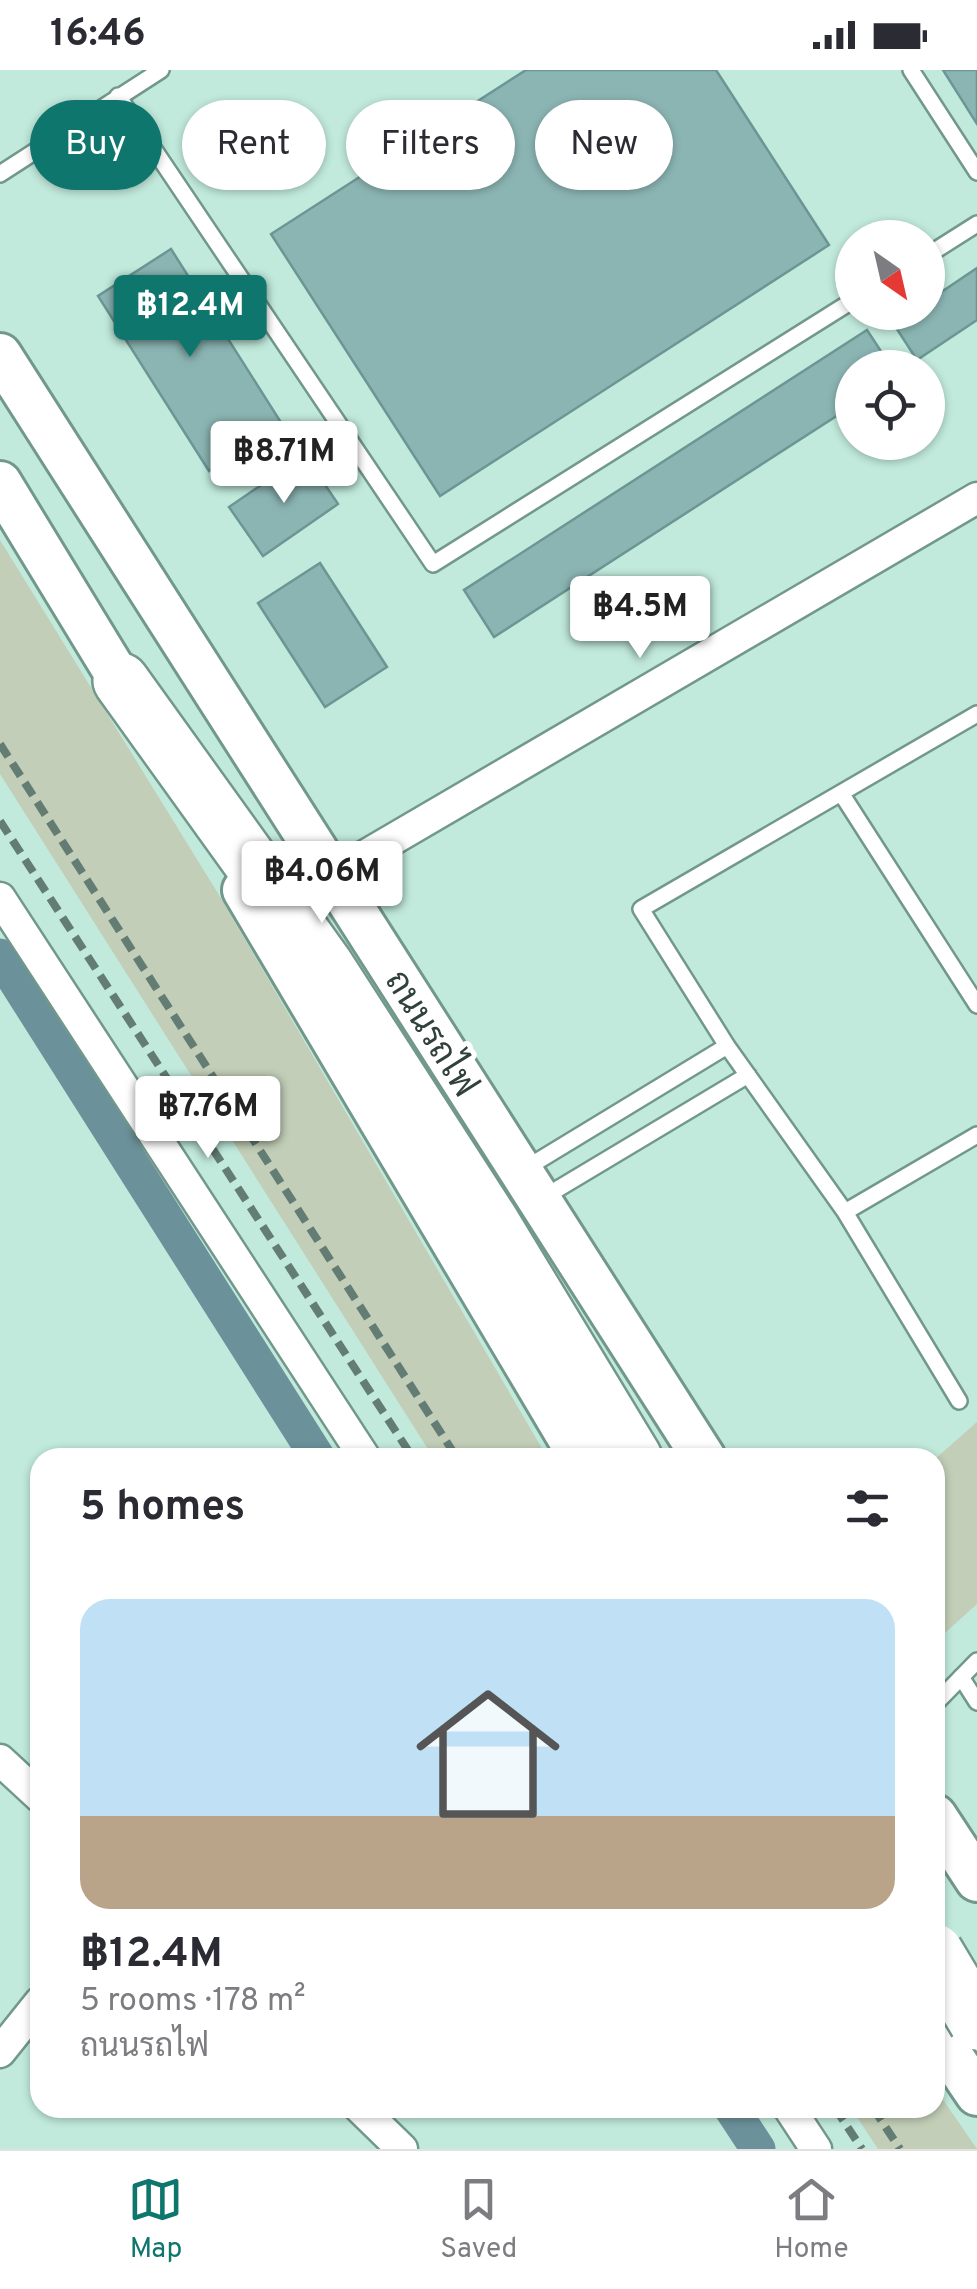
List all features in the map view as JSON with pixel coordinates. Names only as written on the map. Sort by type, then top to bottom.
[{"type":"highway","points":[[122,682],[325,965],[517,1198],[630,1448]]},
{"type":"highway","points":[[945,1969],[977,2022]]},
{"type":"main road","name":"ถนนรถไฟ","points":[[0,355],[332,875],[517,1198],[697,1448]]},
{"type":"main road","points":[[0,483],[122,682],[574,1448]]},
{"type":"main road","points":[[945,1831],[977,1880]]},
{"type":"main road","points":[[945,1975],[962,1970],[977,1956]]},
{"type":"main road","points":[[945,2047],[977,2094]]},
{"type":"street","points":[[332,875],[977,498]]},
{"type":"street","points":[[0,898],[358,1448]]},
{"type":"street","points":[[0,1760],[30,1788]]},
{"type":"street","points":[[0,2052],[30,2014]]},
{"type":"street","points":[[370,2118],[402,2149]]},
{"type":"street","points":[[796,2118],[816,2149]]},
{"type":"lane","points":[[0,174],[162,70]]},
{"type":"lane","points":[[911,70],[977,172]]},
{"type":"lane","points":[[118,96],[433,564],[835,313]]},
{"type":"lane","points":[[945,244],[977,224]]},
{"type":"lane","points":[[959,1401],[845,1212],[727,1046],[641,909],[977,714]]},
{"type":"lane","points":[[841,793],[977,1006]]},
{"type":"lane","points":[[517,1198],[727,1046]]},
{"type":"lane","points":[[517,1198],[748,1075]]},
{"type":"lane","points":[[845,1212],[977,1135]]},
{"type":"lane","points":[[945,1694],[977,1661]]},
{"type":"lane","points":[[961,1678],[977,1702]]},
{"type":"green space","points":[[0,540],[219,895],[542,1448],[427,1448],[0,774]]},
{"type":"green space","points":[[977,1422],[977,1604],[945,1633],[945,1450]]},
{"type":"green space","points":[[945,2103],[977,2149],[878,2149],[858,2118],[945,2118]]},
{"type":"building","points":[[526,70],[716,70],[829,245],[440,496],[271,234],[346,186],[346,190],[515,190],[515,100],[479,100]]},
{"type":"building","points":[[943,70],[977,70],[977,124]]},
{"type":"building","points":[[171,249],[282,424],[209,471],[98,296]]},
{"type":"building","points":[[977,268],[977,320],[932,350],[911,350],[898,330],[945,330],[945,290]]},
{"type":"building","points":[[867,330],[880,350],[836,350]]},
{"type":"building","points":[[835,351],[835,417],[494,637],[464,590]]},
{"type":"building","points":[[305,455],[338,504],[263,556],[229,507]]},
{"type":"building","points":[[320,563],[387,667],[325,707],[258,603]]},
{"type":"waterway","points":[[0,956],[312,1448]]},
{"type":"waterway","points":[[738,2118],[758,2149]]},
{"type":"railway","points":[[0,744],[451,1448]]},
{"type":"railway","points":[[0,821],[407,1448]]},
{"type":"railway","points":[[842,2118],[862,2149]]},
{"type":"railway","points":[[880,2118],[900,2149]]}]
